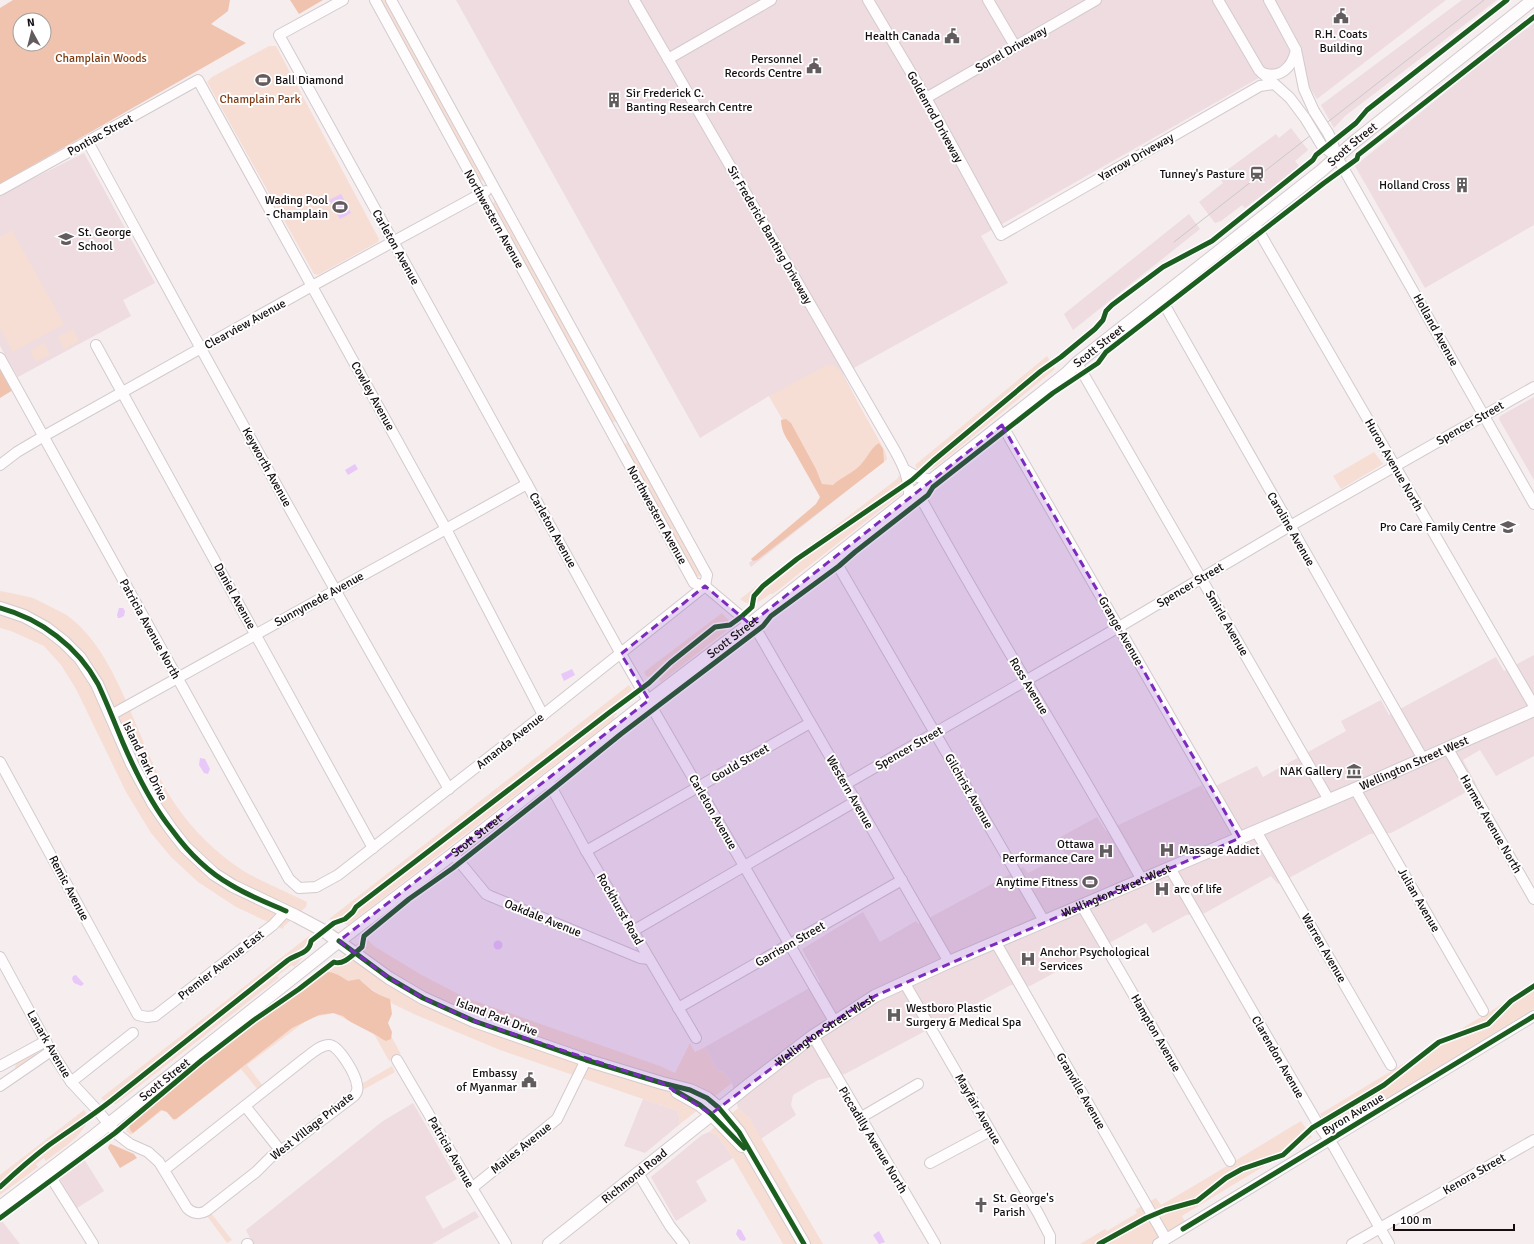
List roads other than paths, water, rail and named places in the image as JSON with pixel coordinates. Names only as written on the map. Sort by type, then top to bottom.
[{"type":"main road","name":"Scott Street","points":[[0,1207],[547,779],[750,624],[1067,373],[1077,363],[1533,0]]},
{"type":"main road","name":"Island Park Drive","points":[[0,608],[35,622],[51,632],[72,650],[94,679],[132,764],[147,792],[167,824],[185,847],[205,866],[224,881],[253,897],[291,913],[318,928],[339,941],[389,978],[423,998],[474,1021],[586,1060],[662,1083],[700,1105],[715,1111],[754,1158],[804,1244]]},
{"type":"main road","name":"Wellington Street West","points":[[715,1111],[813,1036],[874,996],[1044,921],[1448,749],[1534,710]]},
{"type":"main road","name":"Richmond Road","points":[[549,1244],[715,1111]]},
{"type":"street","name":"Carleton Avenue","points":[[343,0],[279,35],[624,658],[834,1021]]},
{"type":"street","name":"Northwestern Avenue","points":[[375,0],[694,583],[705,586],[750,624]]},
{"type":"street","name":"Northwestern Avenue","points":[[391,0],[708,575],[705,586]]},
{"type":"street","name":"Sir Frederick Banting Driveway","points":[[634,0],[894,449],[905,470],[909,488],[913,495]]},
{"type":"street","points":[[668,59],[771,0]]},
{"type":"street","name":"Goldenrod Driveway","points":[[868,0],[926,98],[1001,235]]},
{"type":"street","points":[[988,0],[1015,46]]},
{"type":"street","name":"Sorrel Driveway","points":[[926,98],[1096,0]]},
{"type":"street","points":[[1218,0],[1254,63],[1262,73],[1290,98],[1305,118],[1322,146],[1337,157]]},
{"type":"street","points":[[1269,0],[1296,50],[1304,89],[1314,111],[1331,139],[1337,157]]},
{"type":"street","points":[[1262,73],[1273,75],[1284,71],[1292,63],[1296,50]]},
{"type":"street","name":"Pontiac Street","points":[[0,190],[198,80]]},
{"type":"street","name":"Cowley Avenue","points":[[198,80],[446,529],[543,715]]},
{"type":"street","name":"Yarrow Driveway","points":[[1001,235],[1260,86],[1274,84]]},
{"type":"street","name":"Keyworth Avenue","points":[[88,142],[154,265],[335,590],[449,789]]},
{"type":"street","name":"Holland Avenue","points":[[1337,157],[1483,415],[1530,488],[1534,504]]},
{"type":"street","name":"Clearview Avenue","points":[[0,465],[17,452],[44,436],[312,286],[493,187]]},
{"type":"street","name":"Huron Avenue North","points":[[1254,223],[1534,706]]},
{"type":"street","name":"Caroline Avenue","points":[[1160,297],[1423,759]]},
{"type":"street","name":"Daniel Avenue","points":[[96,345],[373,848]]},
{"type":"street","name":"Patricia Avenue North","points":[[0,358],[289,879],[297,887],[310,888]]},
{"type":"street","name":"Smirle Avenue","points":[[1077,363],[1330,800]]},
{"type":"street","name":"Spencer Street","points":[[846,784],[1119,627],[1290,526],[1534,387]]},
{"type":"street","name":"Grange Avenue","points":[[1002,424],[1240,838]]},
{"type":"street","points":[[614,437],[627,430]]},
{"type":"street","points":[[905,470],[918,477],[932,480]]},
{"type":"street","name":"Sunnymede Avenue","points":[[111,715],[527,484]]},
{"type":"street","name":"Ross Avenue","points":[[913,495],[1142,880]]},
{"type":"street","name":"Gilchrist Avenue","points":[[833,557],[1044,921]]},
{"type":"street","name":"Amanda Avenue","points":[[310,888],[330,880],[543,715],[624,658],[705,586]]},
{"type":"street","name":"Western Avenue","points":[[750,624],[759,634],[949,962]]},
{"type":"street","name":"Gould Street","points":[[586,851],[810,723]]},
{"type":"street","name":"Harmer Avenue North","points":[[1448,749],[1534,899]]},
{"type":"street","name":"Remic Avenue","points":[[0,762],[138,1015],[147,1018],[155,1016]]},
{"type":"street","name":"Rockhurst Road","points":[[547,779],[586,851],[696,1038]]},
{"type":"street","name":"Julian Avenue","points":[[1355,789],[1483,1011]]},
{"type":"street","points":[[633,931],[856,801]]},
{"type":"street","name":"Warren Avenue","points":[[1256,831],[1391,1065]]},
{"type":"street","name":"Oakdale Avenue","points":[[453,854],[486,894],[495,899],[640,958],[649,959]]},
{"type":"street","name":"Clarendon Avenue","points":[[1170,868],[1279,1058],[1329,1140],[1389,1244]]},
{"type":"street","name":"Garrison Street","points":[[678,1008],[902,880]]},
{"type":"street","name":"Hampton Avenue","points":[[1082,906],[1230,1161]]},
{"type":"street","name":"Premier Avenue East","points":[[155,1016],[291,913]]},
{"type":"street","name":"Granville Avenue","points":[[996,943],[1162,1241]]},
{"type":"street","name":"Lanark Avenue","points":[[0,957],[51,1051],[74,1085],[109,1123]]},
{"type":"street","name":"Mayfair Avenue","points":[[904,982],[990,1131],[1050,1240]]},
{"type":"street","name":"Byron Avenue","points":[[1162,1241],[1534,1016]]},
{"type":"street","points":[[74,1085],[133,1033]]},
{"type":"street","name":"Piccadilly Avenue North","points":[[813,1036],[935,1244]]},
{"type":"street","points":[[0,1066],[46,1041]]},
{"type":"street","name":"West Village Private","points":[[109,1123],[117,1134],[130,1144],[153,1156],[164,1170],[187,1208],[192,1212],[199,1213],[206,1211],[256,1172],[280,1150],[356,1093],[358,1086],[356,1078],[340,1052],[334,1046],[330,1045],[321,1048],[164,1170]]},
{"type":"street","points":[[0,1086],[51,1051]]},
{"type":"street","name":"Patricia Avenue","points":[[397,1060],[506,1244]]},
{"type":"street","name":"Mailes Avenue","points":[[472,1188],[558,1119],[586,1060]]},
{"type":"street","points":[[860,1118],[918,1084]]},
{"type":"street","points":[[245,1106],[280,1150]]},
{"type":"street","points":[[930,1163],[990,1131]]},
{"type":"street","name":"Kenora Street","points":[[1352,1244],[1534,1140]]},
{"type":"street","points":[[47,1171],[93,1244]]},
{"type":"street","points":[[638,1173],[670,1226],[684,1244]]},
{"type":"tram line","points":[[1174,242],[1484,0]]},
{"type":"place","name":"R.H. Coats Building","points":[[1341,16]]},
{"type":"place","name":"Health Canada","points":[[952,36]]},
{"type":"place","name":"Personnel Records Centre","points":[[814,66]]},
{"type":"place","name":"Ball Diamond","points":[[263,80]]},
{"type":"place","name":"Sir Frederick C. Banting Research Centre","points":[[614,100]]},
{"type":"place","name":"Tunney's Pasture","points":[[1257,174]]},
{"type":"place","name":"Holland Cross","points":[[1462,185]]},
{"type":"place","name":"Wading Pool - Champlain","points":[[340,207]]},
{"type":"place","name":"St. George School","points":[[66,239]]},
{"type":"place","name":"Pro Care Family Centre","points":[[1508,527]]},
{"type":"place","name":"NAK Gallery","points":[[1354,771]]},
{"type":"place","name":"Massage Addict","points":[[1167,850]]},
{"type":"place","name":"Ottawa Performance Care","points":[[1106,851]]},
{"type":"place","name":"Anytime Fitness","points":[[1090,882]]},
{"type":"place","name":"arc of life","points":[[1162,889]]},
{"type":"place","name":"Anchor Psychological Services","points":[[1028,959]]},
{"type":"place","name":"Westboro Plastic Surgery & Medical Spa","points":[[894,1015]]},
{"type":"place","name":"Embassy of Myanmar","points":[[529,1080]]},
{"type":"place","name":"St. George's Parish","points":[[981,1205]]},
{"type":"park label","name":"Champlain Woods","points":[[101,58]]},
{"type":"park label","name":"Champlain Park","points":[[260,99]]}]
